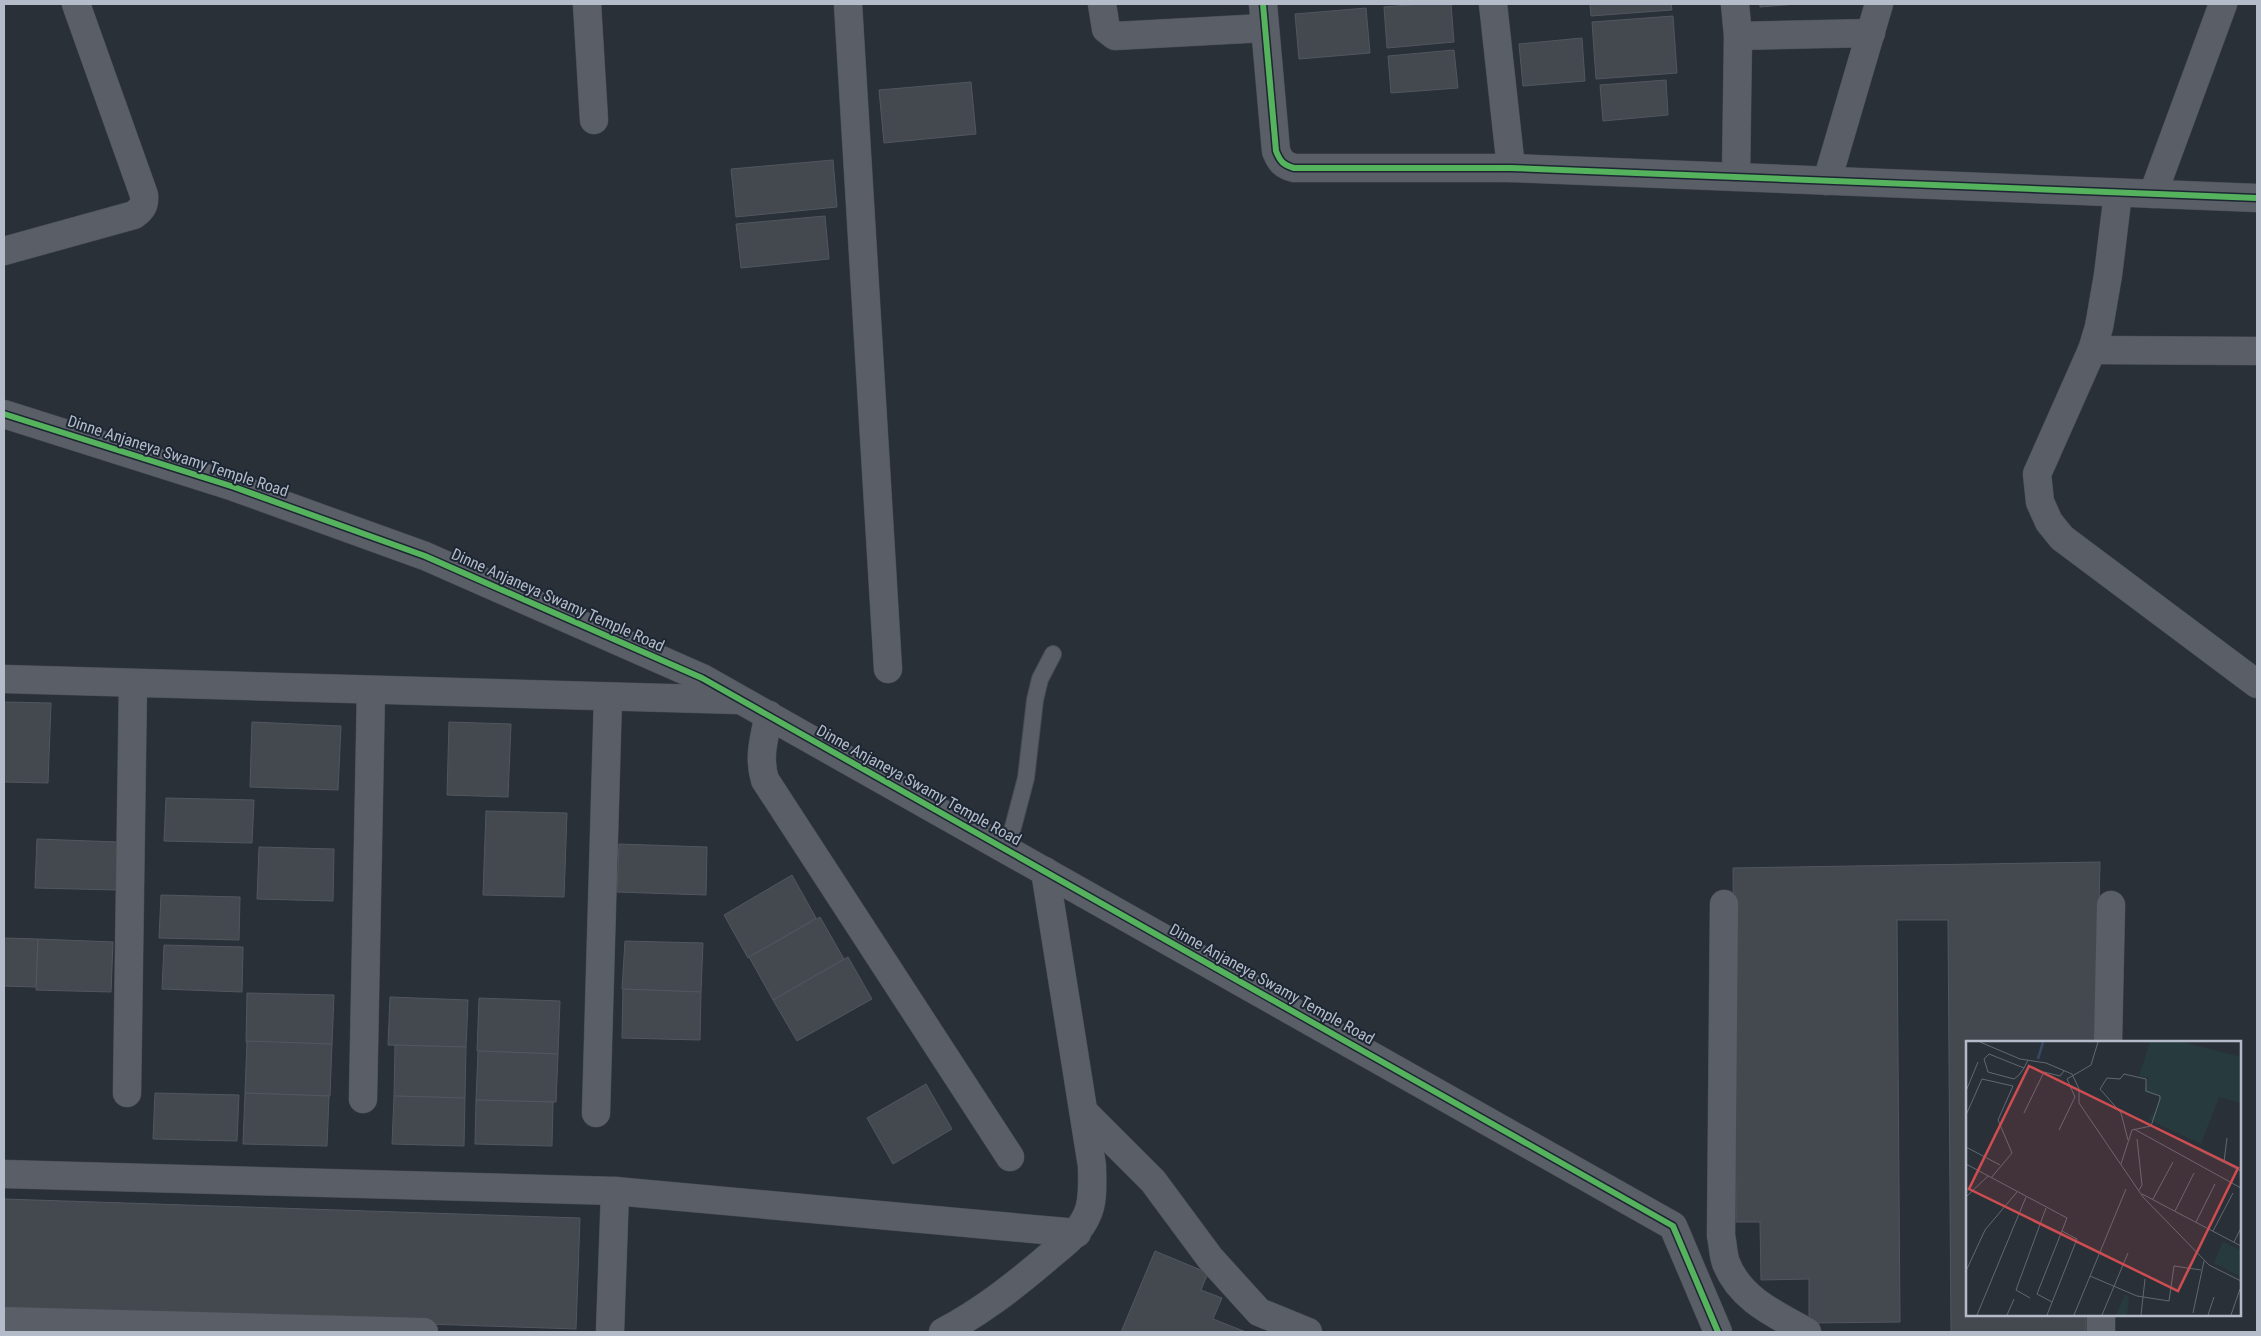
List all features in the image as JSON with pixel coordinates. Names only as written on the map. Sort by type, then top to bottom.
[{"type":"street","points":[[4,251],[134,215],[141,210],[144,203],[144,195],[76,4]]},
{"type":"street","points":[[587,4],[594,120]]},
{"type":"street","points":[[848,4],[888,669]]},
{"type":"street","points":[[1102,4],[1106,29],[1115,36],[1264,16],[1276,151],[1279,159],[1285,166],[1294,168],[1511,168],[2257,198]]},
{"type":"street","points":[[1493,4],[1511,168]]},
{"type":"street","points":[[1735,4],[1738,36],[1736,177]]},
{"type":"street","points":[[1827,181],[1879,4]]},
{"type":"street","points":[[2153,194],[2223,4]]},
{"type":"street","points":[[1738,36],[1871,33]]},
{"type":"street","points":[[2118,193],[2108,275],[2099,327],[2092,350],[2036,474],[2040,502],[2049,522],[2062,538],[2257,684]]},
{"type":"street","points":[[2092,350],[2257,351]]},
{"type":"street","name":"Dinne Anjaneya Swamy Temple Road","points":[[4,414],[234,486],[425,556],[702,678],[1673,1226],[1718,1332]]},
{"type":"street","points":[[4,679],[742,700]]},
{"type":"street","points":[[127,1093],[133,683]]},
{"type":"street","points":[[363,1099],[371,690]]},
{"type":"street","points":[[596,1113],[608,697]]},
{"type":"street","points":[[768,716],[761,753],[761,768],[765,780],[1010,1157]]},
{"type":"street","points":[[943,1332],[975,1314],[1006,1292],[1077,1233],[1088,1214],[1092,1189],[1092,1166],[1045,871]]},
{"type":"street","points":[[1724,904],[1721,1236],[1725,1261],[1734,1280],[1754,1302],[1807,1332]]},
{"type":"street","points":[[2108,1041],[2111,905]]},
{"type":"street","points":[[1084,1112],[1153,1181],[1210,1258],[1259,1312],[1308,1332]]},
{"type":"street","points":[[4,1174],[615,1191],[1077,1233]]},
{"type":"street","points":[[610,1332],[615,1191]]},
{"type":"street","points":[[2101,1316],[2101,1332]]},
{"type":"street","points":[[4,1322],[151,1329],[424,1332]]},
{"type":"lane","points":[[1007,850],[1026,778],[1035,700],[1040,679],[1053,654]]},
{"type":"building","points":[[1451,4],[1454,42],[1387,48],[1384,7]]},
{"type":"building","points":[[1590,4],[1671,4],[1672,10],[1591,16]]},
{"type":"building","points":[[1760,4],[1797,4],[1760,7]]},
{"type":"building","points":[[1366,8],[1370,53],[1299,59],[1295,14]]},
{"type":"building","points":[[1673,16],[1677,73],[1596,79],[1592,22]]},
{"type":"building","points":[[1582,38],[1585,81],[1523,86],[1519,44]]},
{"type":"building","points":[[1454,50],[1458,88],[1391,93],[1388,56]]},
{"type":"building","points":[[1666,80],[1668,115],[1603,121],[1600,85]]},
{"type":"building","points":[[971,82],[976,134],[884,143],[879,90]]},
{"type":"building","points":[[833,160],[837,207],[736,217],[731,169]]},
{"type":"building","points":[[825,216],[829,259],[741,268],[736,224]]},
{"type":"building","points":[[4,702],[51,703],[48,783],[4,782]]},
{"type":"building","points":[[252,722],[341,726],[338,790],[250,787]]},
{"type":"building","points":[[449,722],[511,724],[508,797],[447,795]]},
{"type":"building","points":[[166,798],[254,800],[252,843],[164,841]]},
{"type":"building","points":[[486,811],[567,813],[564,897],[483,895]]},
{"type":"building","points":[[37,839],[118,842],[116,890],[35,888]]},
{"type":"building","points":[[619,844],[707,847],[706,895],[617,892]]},
{"type":"building","points":[[259,847],[334,849],[333,901],[257,899]]},
{"type":"building","points":[[2100,862],[2096,1041],[1966,1041],[1966,1316],[2086,1316],[2086,1332],[1951,1332],[1948,920],[1897,920],[1900,1322],[1809,1323],[1809,1279],[1761,1280],[1760,1222],[1736,1222],[1733,868]]},
{"type":"building","points":[[792,875],[816,918],[748,958],[724,915]]},
{"type":"building","points":[[161,895],[240,897],[239,940],[159,938]]},
{"type":"building","points":[[820,917],[844,959],[773,1000],[749,957]]},
{"type":"building","points":[[4,938],[38,939],[36,987],[4,986]]},
{"type":"building","points":[[38,939],[113,942],[111,992],[36,990]]},
{"type":"building","points":[[625,941],[703,943],[701,992],[622,989]]},
{"type":"building","points":[[164,945],[243,947],[242,992],[162,989]]},
{"type":"building","points":[[848,957],[872,999],[797,1041],[773,1000]]},
{"type":"building","points":[[623,989],[701,992],[700,1040],[622,1038]]},
{"type":"building","points":[[247,993],[334,995],[332,1044],[246,1042]]},
{"type":"building","points":[[390,997],[468,1000],[466,1047],[388,1045]]},
{"type":"building","points":[[479,998],[560,1001],[558,1054],[477,1051]]},
{"type":"building","points":[[247,1041],[332,1044],[330,1096],[245,1093]]},
{"type":"building","points":[[395,1045],[466,1047],[465,1098],[394,1096]]},
{"type":"building","points":[[478,1051],[558,1054],[556,1102],[476,1100]]},
{"type":"building","points":[[926,1084],[952,1129],[893,1164],[867,1118]]},
{"type":"building","points":[[155,1093],[239,1095],[237,1141],[153,1139]]},
{"type":"building","points":[[245,1093],[329,1096],[327,1146],[243,1144]]},
{"type":"building","points":[[394,1096],[465,1098],[464,1146],[392,1144]]},
{"type":"building","points":[[476,1100],[553,1102],[552,1146],[475,1144]]},
{"type":"building","points":[[4,1199],[580,1218],[576,1329],[4,1310]]},
{"type":"building","points":[[1155,1251],[1208,1273],[1201,1290],[1222,1298],[1213,1319],[1246,1332],[1121,1332]]},
{"type":"cycle path","points":[[1263,4],[1276,151],[1282,162],[1294,168],[1511,168],[2257,198]]},
{"type":"cycle path","points":[[4,414],[234,487],[425,556],[702,678],[1673,1226],[1718,1332]]}]
